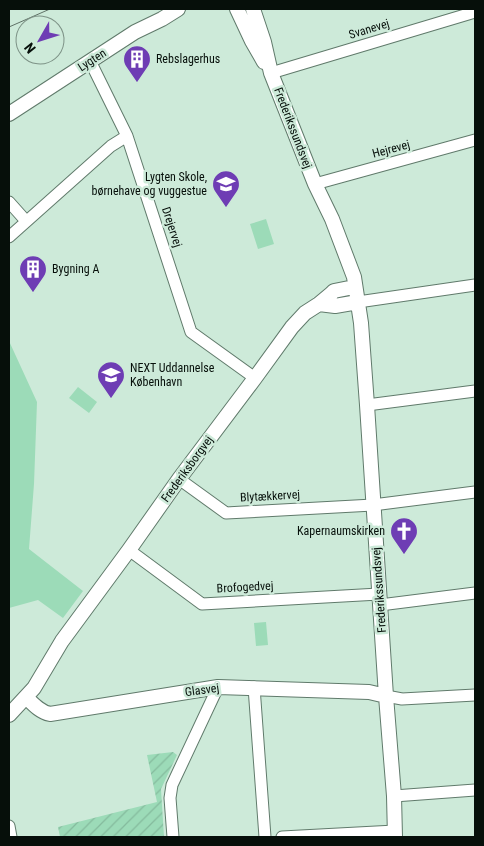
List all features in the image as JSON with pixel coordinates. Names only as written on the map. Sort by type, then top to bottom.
[{"type":"street","name":"Lygten","points":[[9,114],[134,32],[178,9]]},
{"type":"street","name":"Frederikssundsvej","points":[[237,9],[252,42],[271,73]]},
{"type":"street","name":"Frederikssundsvej","points":[[253,9],[264,42],[271,73],[354,275],[367,406],[395,834]]},
{"type":"street","name":"Svanevej","points":[[271,73],[475,12]]},
{"type":"street","name":"Drejervej","points":[[90,61],[127,136],[190,332],[255,378]]},
{"type":"street","points":[[9,236],[111,146],[127,136]]},
{"type":"street","name":"Hejrevej","points":[[315,184],[475,140]]},
{"type":"street","points":[[9,202],[26,221]]},
{"type":"street","points":[[356,301],[475,285]]},
{"type":"street","name":"Frederiksborgvej","points":[[9,703],[62,641],[298,318],[319,304],[335,306],[356,301]]},
{"type":"street","points":[[367,406],[475,391]]},
{"type":"street","name":"Blytækkervej","points":[[179,479],[226,513],[373,505],[475,492]]},
{"type":"street","name":"Brofogedvej","points":[[130,550],[202,604],[380,599],[475,593]]},
{"type":"street","name":"Frederiksborgvej","points":[[9,715],[34,688],[62,641]]},
{"type":"street","points":[[174,837],[170,798],[172,785],[218,686]]},
{"type":"street","name":"Glasvej","points":[[26,697],[40,710],[50,714],[218,686],[369,692],[386,696]]},
{"type":"street","points":[[254,687],[264,837]]},
{"type":"street","points":[[386,696],[402,699],[475,695]]},
{"type":"street","points":[[394,796],[475,790]]},
{"type":"street","points":[[9,826],[11,837]]},
{"type":"street","points":[[282,837],[395,834]]},
{"type":"green space","points":[[266,219],[274,244],[258,249],[250,224]]},
{"type":"green space","points":[[9,341],[37,402],[29,549],[83,591],[63,618],[38,600],[9,608]]},
{"type":"green space","points":[[78,387],[97,402],[89,413],[69,398]]},
{"type":"green space","points":[[266,622],[268,645],[256,646],[254,623]]},
{"type":"green space","points":[[173,752],[177,755],[161,789],[164,837],[60,837],[58,827],[157,802],[147,755]]},
{"type":"tram line","points":[[9,27],[50,9]]},
{"type":"place","name":"Rebslagerhus","points":[[137,83]]},
{"type":"place","name":"Lygten Skole, børnehave og vuggestue","points":[[226,208]]},
{"type":"place","name":"Bygning A","points":[[33,293]]},
{"type":"place","name":"NEXT Uddannelse København","points":[[111,399]]},
{"type":"place","name":"Kapernaumskirken","points":[[404,555]]}]
